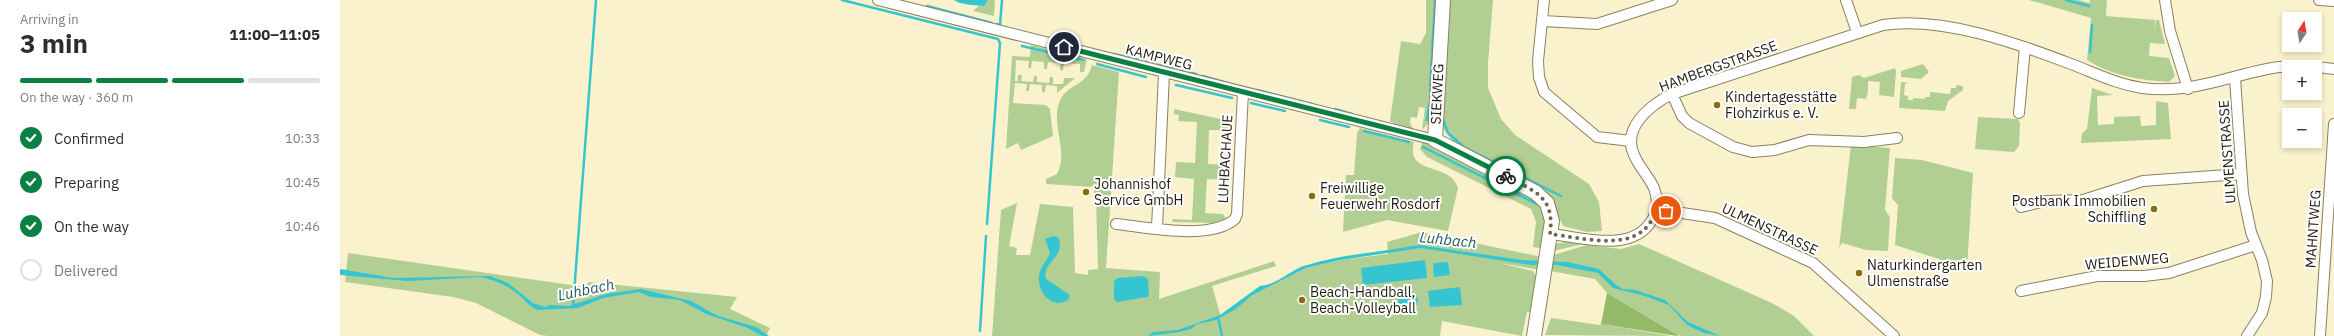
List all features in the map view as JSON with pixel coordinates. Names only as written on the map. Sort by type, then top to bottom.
[{"type":"street","name":"KAMPWEG","points":[[878,0],[1435,140]]},
{"type":"street","name":"SIEKWEG","points":[[1443,0],[1435,140],[1538,195],[1550,209],[1552,221],[1534,336]]},
{"type":"street","points":[[1544,0],[1538,61],[1539,77],[1544,92],[1597,137],[1631,141],[1634,156],[1654,189],[1656,209],[1645,230],[1626,240],[1612,241],[1550,234]]},
{"type":"street","points":[[1543,22],[1596,24],[1672,0]]},
{"type":"street","points":[[1846,0],[1857,32]]},
{"type":"street","points":[[2165,0],[2170,31],[2188,89]]},
{"type":"street","points":[[2319,0],[2334,1]]},
{"type":"street","name":"HAMBERGSTRASSE","points":[[1631,141],[1635,127],[1643,115],[1653,105],[1672,94],[1857,32],[1897,22],[1929,23],[2025,47],[2126,85],[2157,89],[2188,89],[2280,67],[2308,66],[2334,69]]},
{"type":"street","points":[[2019,113],[2025,47]]},
{"type":"street","points":[[1157,228],[1164,73]]},
{"type":"street","name":"ULMENSTRASSE","points":[[2235,78],[2241,174],[2246,210],[2265,271],[2266,293],[2262,314],[2247,336]]},
{"type":"street","name":"LUHBACHAUE","points":[[1116,224],[1198,231],[1218,227],[1235,219],[1237,214],[1243,92]]},
{"type":"street","points":[[1672,94],[1682,116],[1689,124],[1733,147],[1752,152],[1775,150],[1809,140],[1864,142],[1897,138]]},
{"type":"street","name":"MAHNTWEG","points":[[2320,336],[2334,124]]},
{"type":"street","points":[[2021,207],[2045,201],[2083,200],[2143,181],[2241,174]]},
{"type":"street","name":"ULMENSTRASSE","points":[[1656,209],[1715,218],[1813,263],[1894,336]]},
{"type":"street","name":"WEIDENWEG","points":[[2021,291],[2097,276],[2144,276],[2169,273],[2256,245]]},
{"type":"green space","points":[[988,0],[995,0],[994,16],[973,11],[979,6],[984,6]]},
{"type":"green space","points":[[1426,0],[1439,0],[1430,121],[1422,130],[1425,108],[1419,107],[1417,118],[1411,117],[1410,123],[1414,130],[1394,126],[1395,124],[1390,121],[1401,41],[1420,44],[1426,33]]},
{"type":"green space","points":[[1447,0],[1493,0],[1488,63],[1488,88],[1501,119],[1515,135],[1589,184],[1599,202],[1602,231],[1587,232],[1563,226],[1554,206],[1453,142],[1442,127]]},
{"type":"green space","points":[[2029,0],[2079,0],[2089,3],[2090,0],[2107,0],[2106,16],[2155,20],[2154,32],[2156,20],[2159,20],[2165,44],[2150,43],[2149,56],[2169,58],[2175,76],[2169,82],[2126,76],[2106,70],[2087,60],[2091,18]]},
{"type":"green space","points":[[1031,45],[1087,59],[1084,72],[1080,72],[1080,64],[1064,63],[1063,71],[1060,70],[1060,63],[1048,62],[1047,69],[1044,69],[1044,62],[1032,61],[1031,68],[1028,68],[1029,61],[1016,60],[1015,81],[1018,81],[1018,75],[1022,75],[1021,81],[1033,82],[1034,76],[1037,76],[1037,82],[1049,83],[1050,77],[1053,77],[1053,84],[1063,84],[1064,78],[1075,78],[1057,93],[1057,86],[1046,85],[1045,92],[1042,92],[1042,85],[1030,84],[1029,91],[1026,91],[1027,84],[1015,83],[1013,103],[1046,105],[1050,109],[1053,136],[1021,150],[1018,143],[1006,149],[1012,56],[1030,57]]},
{"type":"green space","points":[[1923,64],[1929,72],[1921,79],[1901,77],[1901,71]]},
{"type":"green space","points":[[1092,65],[1119,72],[1106,268],[1160,272],[1159,299],[1274,261],[1276,266],[1212,286],[1221,317],[1251,296],[1306,268],[1340,260],[1388,254],[1387,242],[1422,232],[1542,257],[1540,270],[1499,263],[1533,271],[1536,276],[1530,312],[1527,312],[1522,336],[1442,321],[1440,336],[992,336],[1001,210],[1017,203],[1009,246],[1017,248],[1016,255],[1030,255],[1040,204],[1073,207],[1075,273],[1088,275],[1088,270],[1098,269],[1096,199],[1094,199],[1094,187],[1046,184],[1046,179],[1057,174],[1060,165],[1061,148],[1057,121],[1059,103],[1066,92],[1086,78]]},
{"type":"green space","points":[[1895,68],[1894,97],[1879,95],[1880,82],[1868,81],[1868,92],[1866,99],[1857,98],[1856,109],[1849,109],[1852,77],[1859,75],[1864,78]]},
{"type":"green space","points":[[1901,82],[1909,83],[1905,84],[1904,95],[1908,96],[1908,100],[1913,100],[1913,98],[1925,99],[1925,97],[1930,97],[1930,92],[1950,94],[1951,88],[1956,88],[1956,85],[1963,86],[1963,90],[1948,101],[1945,111],[1899,108]]},
{"type":"green space","points":[[2092,88],[2113,95],[2097,96],[2098,125],[2114,124],[2114,117],[2140,116],[2141,126],[2156,125],[2156,101],[2168,103],[2171,139],[2081,143],[2082,133],[2087,129]]},
{"type":"green space","points":[[1174,109],[1230,121],[1228,130],[1209,130],[1208,164],[1227,165],[1225,180],[1207,179],[1205,213],[1223,214],[1226,219],[1215,223],[1172,222],[1173,219],[1192,220],[1194,179],[1175,177],[1176,162],[1195,163],[1197,122],[1178,121],[1179,115],[1174,114]]},
{"type":"green space","points":[[1978,117],[2018,119],[2020,123],[2019,146],[2014,152],[1975,149]]},
{"type":"green space","points":[[1360,128],[1414,142],[1413,153],[1416,160],[1422,165],[1447,174],[1454,180],[1458,188],[1448,231],[1387,220],[1343,232],[1346,175],[1354,175],[1357,133]]},
{"type":"green space","points":[[1423,141],[1439,146],[1536,197],[1546,212],[1543,246],[1540,248],[1533,247],[1536,222],[1531,209],[1427,157],[1420,149]]},
{"type":"green space","points":[[1851,145],[1890,148],[1885,210],[1890,217],[1888,251],[1866,250],[1842,243],[1839,248]]},
{"type":"green space","points":[[1895,158],[1922,160],[1973,173],[1967,268],[1895,245],[1898,205],[1892,198]]},
{"type":"green space","points":[[1570,241],[1587,243],[1554,251],[1555,244]]},
{"type":"green space","points":[[1639,244],[1772,303],[1794,316],[1814,336],[1680,336],[1607,293],[1595,279],[1550,271],[1553,255],[1587,245],[1621,249]]},
{"type":"green space","points":[[348,253],[585,287],[589,282],[737,297],[730,309],[770,328],[766,336],[540,335],[476,303],[453,297],[345,282]]},
{"type":"green space","points":[[1607,293],[1678,335],[1601,324]]},
{"type":"green space","points":[[1551,318],[1601,324],[1671,336],[1545,335]]},
{"type":"water","points":[[954,0],[988,0],[984,6],[964,4]]},
{"type":"water","points":[[1053,236],[1058,237],[1060,244],[1057,255],[1045,273],[1046,279],[1070,295],[1068,300],[1056,303],[1047,298],[1040,288],[1039,282],[1041,270],[1050,253],[1045,239]]},
{"type":"water","points":[[1419,245],[1522,260],[1567,262],[1599,269],[1616,285],[1623,289],[1635,290],[1665,300],[1688,322],[1720,336],[1704,333],[1687,325],[1669,305],[1645,296],[1613,288],[1598,273],[1557,265],[1531,265],[1421,248],[1340,260],[1306,268],[1251,296],[1236,309],[1216,320],[1197,324],[1191,329],[1179,332],[1148,336],[1153,332],[1178,330],[1220,315],[1260,286],[1273,283],[1301,267],[1334,258]]},
{"type":"water","points":[[1425,260],[1427,278],[1363,285],[1361,268]]},
{"type":"water","points":[[1448,262],[1450,275],[1434,277],[1433,263]]},
{"type":"water","points":[[340,269],[393,278],[490,276],[508,283],[533,303],[545,307],[550,305],[569,306],[606,294],[641,289],[691,301],[718,316],[756,327],[769,336],[762,336],[748,328],[706,314],[680,300],[651,297],[639,292],[603,298],[578,308],[538,310],[505,285],[481,277],[408,281],[340,275]]},
{"type":"water","points":[[1143,276],[1148,279],[1149,295],[1147,297],[1117,302],[1114,299],[1114,281],[1118,278]]},
{"type":"water","points":[[1460,287],[1462,305],[1430,307],[1428,291]]},
{"type":"water","points":[[1408,291],[1415,294],[1418,301],[1415,308],[1408,311],[1401,308],[1398,301],[1401,294]]},
{"type":"waterway","name":"Luhbach","points":[[573,307],[596,0]]},
{"type":"waterway","points":[[842,0],[998,39],[1000,43],[987,224]]},
{"type":"waterway","points":[[997,24],[1000,25],[1002,0]]},
{"type":"waterway","points":[[1430,91],[1435,0]]},
{"type":"waterway","points":[[2066,0],[2089,6]]},
{"type":"waterway","points":[[927,6],[992,23]]},
{"type":"waterway","points":[[2090,52],[2092,25]]},
{"type":"waterway","points":[[1022,46],[1083,60]]},
{"type":"waterway","points":[[1114,54],[1147,62]]},
{"type":"waterway","points":[[1150,63],[1196,74]]},
{"type":"waterway","points":[[1097,64],[1146,77]]},
{"type":"waterway","points":[[1203,76],[1227,83]]},
{"type":"waterway","points":[[1176,85],[1232,98]]},
{"type":"waterway","points":[[1257,90],[1312,104]]},
{"type":"waterway","points":[[1251,103],[1285,111]]},
{"type":"waterway","points":[[1427,120],[1429,104]]},
{"type":"waterway","points":[[1335,109],[1352,114]]},
{"type":"waterway","points":[[1443,119],[1448,133],[1464,147],[1561,196]]},
{"type":"waterway","points":[[1320,120],[1349,127]]},
{"type":"waterway","points":[[1364,131],[1409,142]]},
{"type":"waterway","points":[[1423,147],[1537,204]]},
{"type":"waterway","points":[[980,331],[986,236]]},
{"type":"waterway","points":[[1218,317],[1222,336]]},
{"type":"way so far","points":[[1506,176],[1535,192],[1547,203],[1552,216],[1550,234],[1612,241],[1626,240],[1638,236],[1645,230],[1653,219],[1656,209],[1666,211]]},
{"type":"place","name":"Kindertagesstätte Flohzirkus e. V.","points":[[1717,105]]},
{"type":"place","name":"Johannishof Service GmbH","points":[[1086,192]]},
{"type":"place","name":"Freiwillige Feuerwehr Rosdorf","points":[[1312,196]]},
{"type":"place","name":"Postbank Immobilien Schiffling","points":[[2154,209]]},
{"type":"place","name":"Naturkindergarten Ulmenstraße","points":[[1859,273]]},
{"type":"place","name":"Beach-Handball, Beach-Volleyball","points":[[1302,300]]},
{"type":"route","points":[[1064,47],[1435,140],[1506,176]]}]
